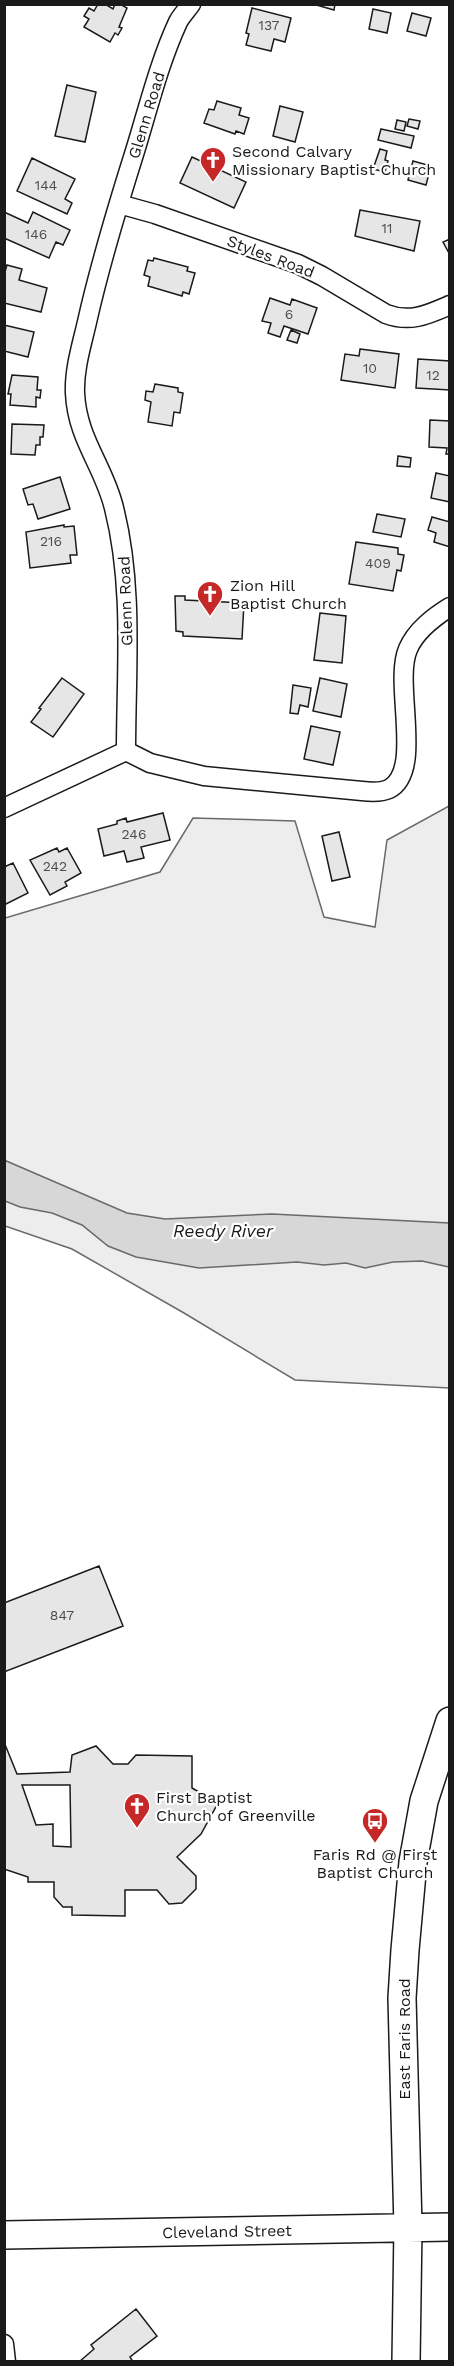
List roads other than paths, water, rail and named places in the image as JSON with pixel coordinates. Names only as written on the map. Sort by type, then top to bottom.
[{"type":"main road","name":"East Faris Road","points":[[406,2361],[408,2227],[402,1998],[413,1862],[424,1801],[450,1721]]},
{"type":"main road","name":"Cleveland Street","points":[[4,2235],[450,2227]]},
{"type":"street","name":"Glenn Road","points":[[126,751],[127,586],[123,549],[114,505],[82,434],[76,413],[75,390],[78,363],[96,285],[119,204],[166,52],[178,20],[191,4]]},
{"type":"street","name":"Styles Road","points":[[119,204],[155,214],[298,264],[397,318],[417,317],[450,305]]},
{"type":"street","points":[[4,808],[126,751],[150,763],[204,777],[362,791],[386,790],[397,783],[406,764],[404,673],[408,648],[433,618],[450,607]]},
{"type":"street","points":[[4,2344],[6,2361]]},
{"type":"water","name":"Reedy River","points":[[4,1160],[127,1213],[165,1219],[272,1214],[449,1223],[449,1267],[422,1261],[393,1262],[365,1268],[346,1263],[324,1265],[297,1262],[199,1268],[136,1257],[108,1246],[82,1225],[52,1213],[20,1207],[5,1201]]},
{"type":"place","name":"Second Calvary Missionary Baptist Church","points":[[213,183]]},
{"type":"place","name":"Zion Hill Baptist Church","points":[[210,617]]},
{"type":"place","name":"First Baptist Church of Greenville","points":[[137,1829]]},
{"type":"place","name":"Faris Rd @ First Baptist Church","points":[[375,1844]]}]
